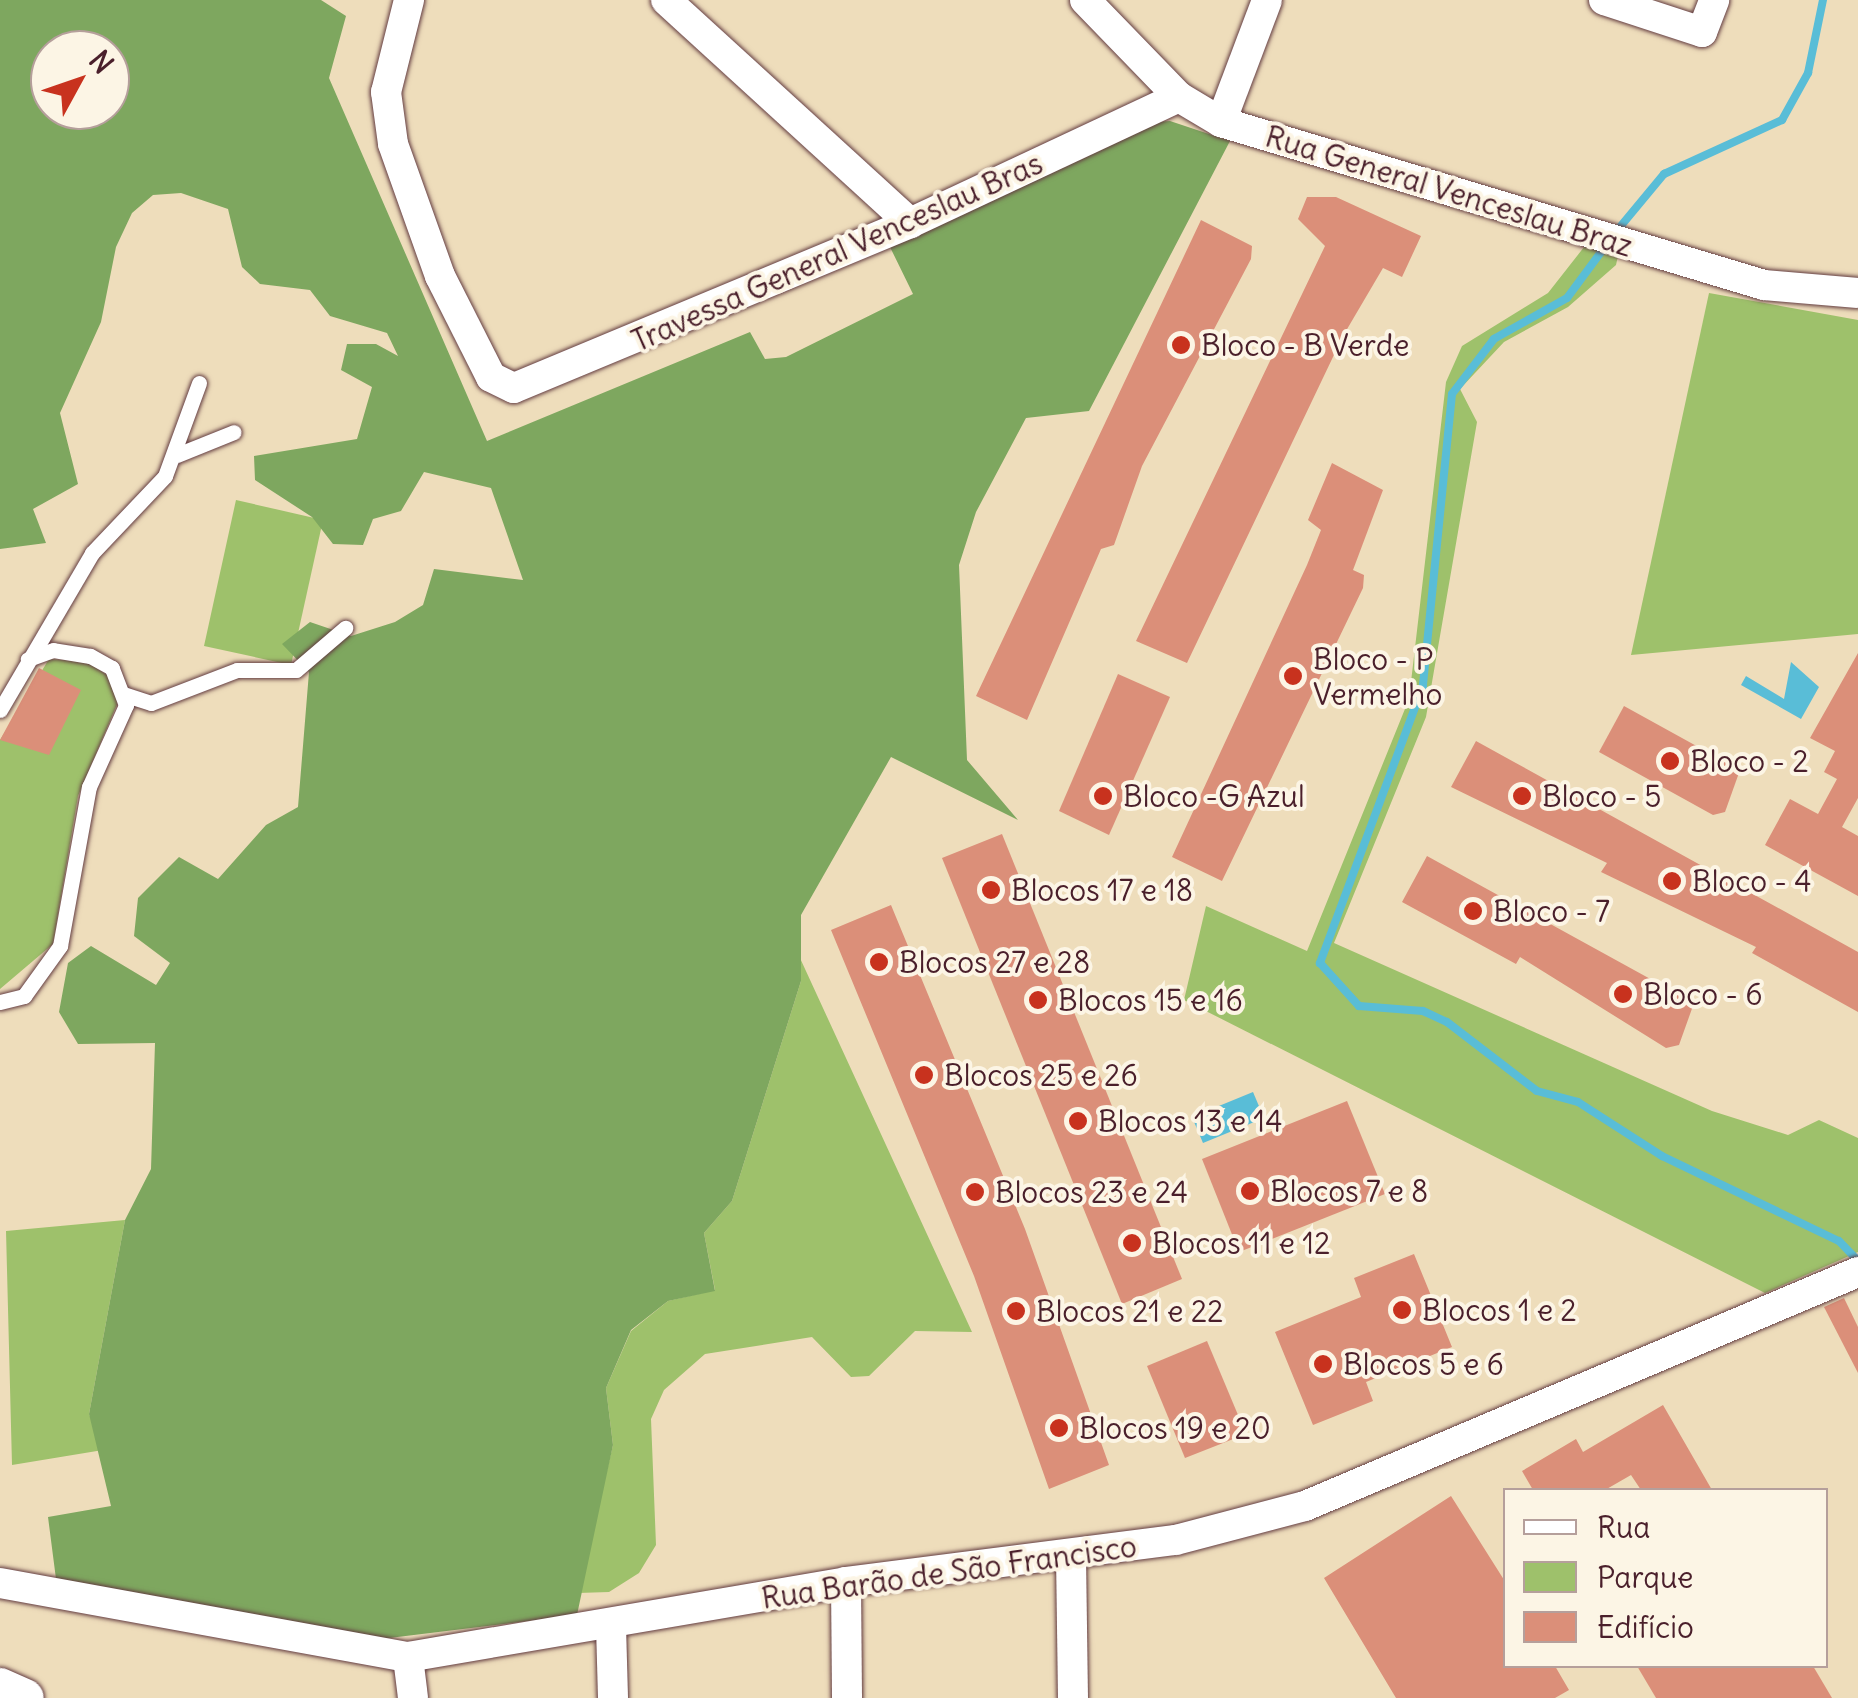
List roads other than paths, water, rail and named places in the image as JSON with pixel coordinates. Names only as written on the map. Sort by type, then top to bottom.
[{"type":"street","name":"Travessa General Venceslau Bras","points":[[409,0],[386,92],[393,144],[440,276],[492,378],[534,385],[910,223],[1179,97]]},
{"type":"street","points":[[666,0],[910,223]]},
{"type":"street","name":"Rua General Venceslau Braz","points":[[1085,0],[1179,97],[1221,122],[1764,285],[1858,293]]},
{"type":"street","points":[[1221,122],[1267,0]]},
{"type":"street","points":[[1604,0],[1702,32],[1714,0]]},
{"type":"street","name":"Rua Barão de São Francisco","points":[[0,1583],[408,1657],[612,1626],[846,1582],[1071,1555],[1305,1506],[1850,1276]]},
{"type":"street","points":[[1071,1555],[1073,1698]]},
{"type":"street","points":[[846,1582],[847,1698]]},
{"type":"street","points":[[612,1626],[613,1698]]},
{"type":"street","points":[[408,1657],[413,1698]]},
{"type":"street","points":[[0,1686],[26,1698]]},
{"type":"lane","points":[[0,710],[92,553],[177,455],[199,384]]},
{"type":"lane","points":[[177,455],[234,432]]},
{"type":"lane","points":[[123,694],[151,703],[237,670],[296,670],[345,628]]},
{"type":"lane","points":[[0,1002],[38,982],[60,946],[89,787],[123,721],[123,694],[112,668],[75,650],[28,659]]},
{"type":"water","points":[[1791,662],[1819,687],[1801,719],[1741,685],[1746,676],[1784,699]]},
{"type":"water","points":[[1253,1092],[1264,1118],[1203,1143],[1192,1117]]},
{"type":"waterway","points":[[1615,233],[1664,174],[1782,120],[1808,73],[1823,0]]},
{"type":"waterway","points":[[1607,244],[1567,298],[1494,339],[1452,394],[1423,686],[1320,963],[1359,1006],[1423,1011],[1447,1022],[1537,1091],[1578,1102],[1662,1156],[1839,1241],[1858,1261]]},
{"type":"place","name":"Bloco - B Verde","points":[[1181,345]]},
{"type":"place","name":"Bloco - P Vermelho","points":[[1293,676]]},
{"type":"place","name":"Bloco - 2","points":[[1670,761]]},
{"type":"place","name":"Bloco -G Azul","points":[[1103,796]]},
{"type":"place","name":"Bloco - 5","points":[[1522,796]]},
{"type":"place","name":"Bloco - 4","points":[[1672,881]]},
{"type":"place","name":"Blocos 17 e 18","points":[[991,890]]},
{"type":"place","name":"Bloco - 7","points":[[1473,911]]},
{"type":"place","name":"Blocos 27 e 28","points":[[879,962]]},
{"type":"place","name":"Bloco - 6","points":[[1623,994]]},
{"type":"place","name":"Blocos 15 e 16","points":[[1038,1000]]},
{"type":"place","name":"Blocos 25 e 26","points":[[924,1075]]},
{"type":"place","name":"Blocos 13 e 14","points":[[1078,1121]]},
{"type":"place","name":"Blocos 7 e 8","points":[[1250,1191]]},
{"type":"place","name":"Blocos 23 e 24","points":[[975,1192]]},
{"type":"place","name":"Blocos 11 e 12","points":[[1132,1243]]},
{"type":"place","name":"Blocos 1 e 2","points":[[1402,1310]]},
{"type":"place","name":"Blocos 21 e 22","points":[[1016,1311]]},
{"type":"place","name":"Blocos 5 e 6","points":[[1323,1364]]},
{"type":"place","name":"Blocos 19 e 20","points":[[1059,1428]]}]
